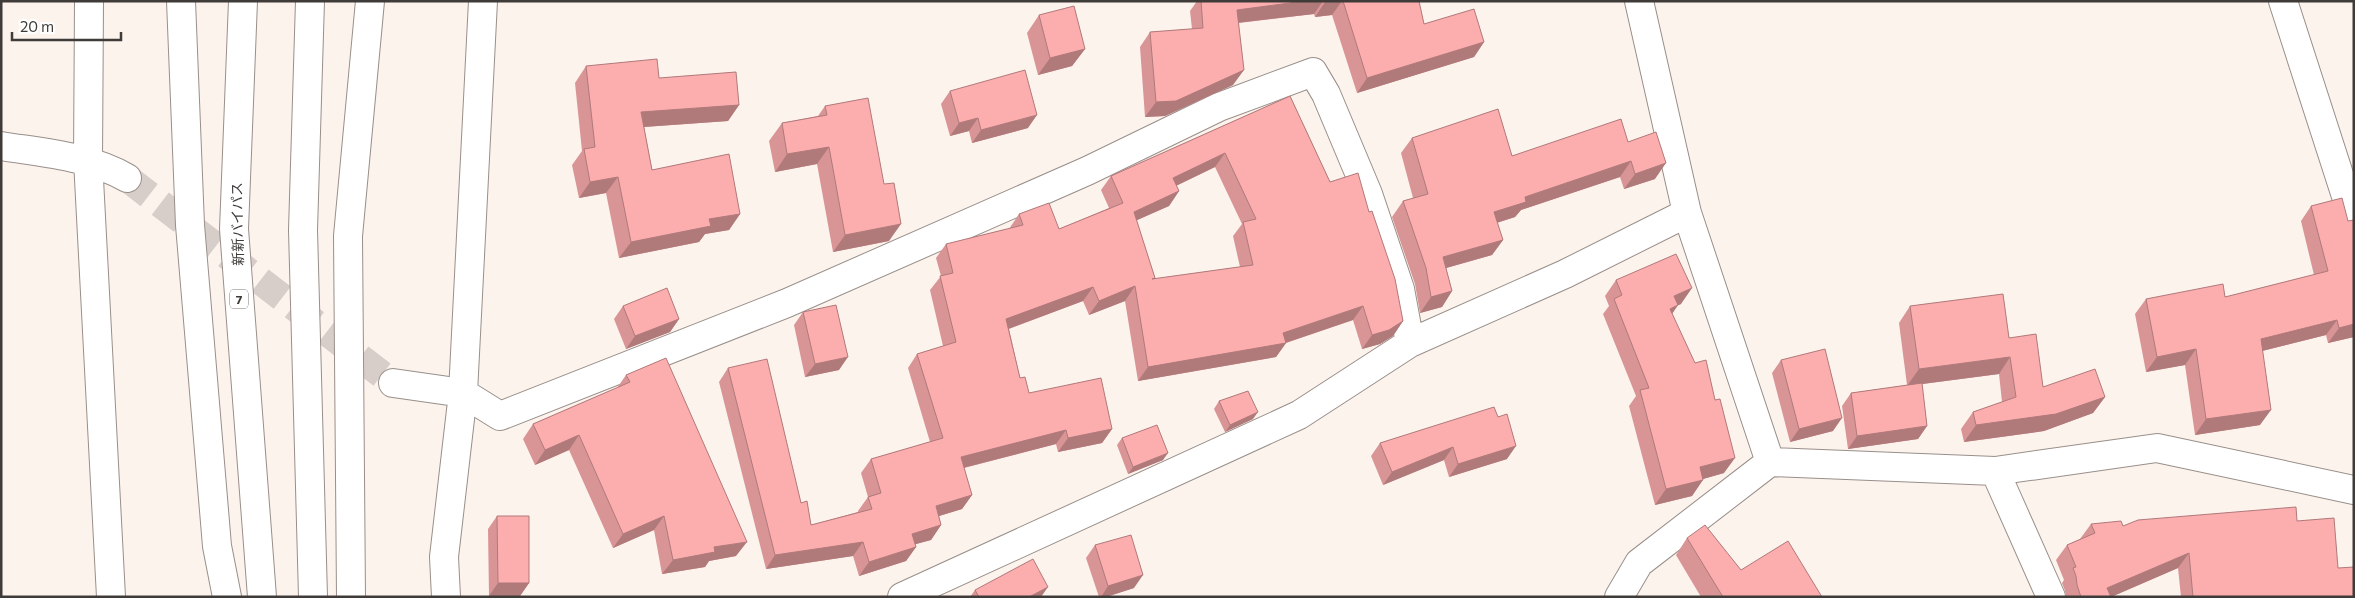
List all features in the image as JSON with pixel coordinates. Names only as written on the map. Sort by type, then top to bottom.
[{"type":"main road","points":[[89,1],[88,160],[111,597]]},
{"type":"main road","points":[[181,1],[191,234],[217,546],[228,597]]},
{"type":"main road","name":"新新バイパス","points":[[243,1],[234,229],[262,597]]},
{"type":"main road","points":[[310,1],[304,230],[313,597]]},
{"type":"main road","points":[[352,597],[348,236],[370,1]]},
{"type":"main road","points":[[446,597],[444,557],[463,394],[483,1]]},
{"type":"main road","points":[[1639,1],[1687,213],[1770,462]]},
{"type":"main road","points":[[2283,1],[2354,221]]},
{"type":"main road","points":[[393,383],[463,394],[500,416],[787,303],[1087,171],[1219,107],[1313,72],[1326,94],[1368,194],[1400,289],[1410,343]]},
{"type":"main road","points":[[1,146],[88,160],[112,169],[127,178]]},
{"type":"main road","points":[[902,597],[1299,415],[1410,343],[1565,274],[1687,213]]},
{"type":"main road","points":[[1619,597],[1639,563],[1770,462],[1995,471],[2157,448],[2354,490]]},
{"type":"main road","points":[[1995,471],[2051,597]]},
{"type":"building","points":[[1201,1],[1305,1],[1237,10],[1244,70],[1176,101],[1156,102],[1150,32],[1203,28]]},
{"type":"building","points":[[1343,1],[1419,1],[1424,24],[1474,9],[1484,42],[1367,78]]},
{"type":"building","points":[[1074,6],[1085,49],[1050,58],[1039,15]]},
{"type":"building","points":[[657,59],[659,78],[736,72],[739,105],[641,112],[652,170],[729,154],[740,214],[709,219],[711,226],[631,242],[618,177],[590,182],[584,149],[595,147],[586,66]]},
{"type":"building","points":[[1025,70],[1037,115],[981,130],[978,118],[959,123],[950,91]]},
{"type":"building","points":[[1290,96],[1330,182],[1358,173],[1369,212],[1372,211],[1395,279],[1403,321],[1389,330],[1372,335],[1363,306],[1283,333],[1286,343],[1148,367],[1135,286],[1099,301],[1093,287],[1006,319],[1020,378],[1025,377],[1029,393],[1101,378],[1112,429],[1068,438],[1066,430],[961,457],[972,495],[936,506],[941,525],[912,534],[916,547],[869,562],[863,542],[775,555],[728,368],[767,359],[801,503],[807,501],[811,525],[872,509],[868,497],[881,493],[871,459],[943,438],[917,354],[956,342],[940,276],[953,273],[946,244],[1023,225],[1019,214],[1049,203],[1059,229],[1123,203],[1111,176]],"holes":[[[1225,153],[1256,219],[1243,222],[1253,265],[1152,279],[1155,278],[1134,212],[1179,191],[1173,178]]]},
{"type":"building","points":[[868,98],[884,184],[894,183],[901,224],[845,235],[829,147],[787,154],[782,123],[827,115],[825,106]]},
{"type":"building","points":[[1498,109],[1512,156],[1621,119],[1628,142],[1656,132],[1666,163],[1635,174],[1631,161],[1525,197],[1526,202],[1494,212],[1503,240],[1443,257],[1452,291],[1431,297],[1426,268],[1403,201],[1428,194],[1412,138]]},
{"type":"building","points":[[2342,198],[2348,221],[2354,220],[2354,324],[2339,328],[2337,320],[2261,339],[2271,410],[2206,419],[2196,349],[2157,357],[2146,299],[2223,284],[2225,297],[2328,271],[2311,206]]},
{"type":"building","points":[[1676,254],[1692,288],[1674,296],[1678,305],[1670,309],[1695,363],[1706,360],[1715,400],[1720,399],[1735,458],[1700,467],[1703,480],[1666,489],[1640,390],[1649,388],[1614,299],[1622,295],[1616,280]]},
{"type":"building","points":[[667,288],[679,319],[635,336],[623,306]]},
{"type":"building","points":[[2003,294],[2009,338],[2036,334],[2043,387],[2095,369],[2105,397],[2056,414],[1976,425],[1973,412],[2016,397],[2010,357],[1919,369],[1910,306]]},
{"type":"building","points":[[836,305],[848,357],[815,364],[803,312]]},
{"type":"building","points":[[1825,349],[1842,418],[1799,429],[1781,360]]},
{"type":"building","points":[[666,358],[747,542],[714,547],[715,552],[673,560],[664,516],[623,534],[579,435],[545,450],[533,424],[630,382],[626,375]]},
{"type":"building","points":[[1922,383],[1927,426],[1857,436],[1851,393]]},
{"type":"building","points":[[1248,391],[1258,412],[1230,425],[1219,401]]},
{"type":"building","points":[[1494,407],[1498,417],[1507,414],[1516,446],[1458,464],[1453,447],[1392,472],[1380,443]]},
{"type":"building","points":[[1157,425],[1168,453],[1133,467],[1122,438]]},
{"type":"building","points":[[2296,507],[2297,521],[2334,518],[2338,568],[2354,567],[2354,597],[2193,597],[2189,553],[2107,588],[2111,597],[2081,597],[2073,568],[2076,567],[2067,545],[2095,533],[2091,524],[2121,521],[2123,526],[2138,520]]},
{"type":"building","points":[[497,516],[529,516],[529,583],[498,583]]},
{"type":"building","points":[[1705,525],[1741,570],[1788,541],[1822,597],[1723,597],[1687,538]]},
{"type":"building","points":[[1131,535],[1143,575],[1108,586],[1095,545]]},
{"type":"building","points":[[1033,559],[1048,587],[1029,597],[979,597],[975,590]]},
{"type":"tunnel","points":[[127,178],[393,383]]}]
